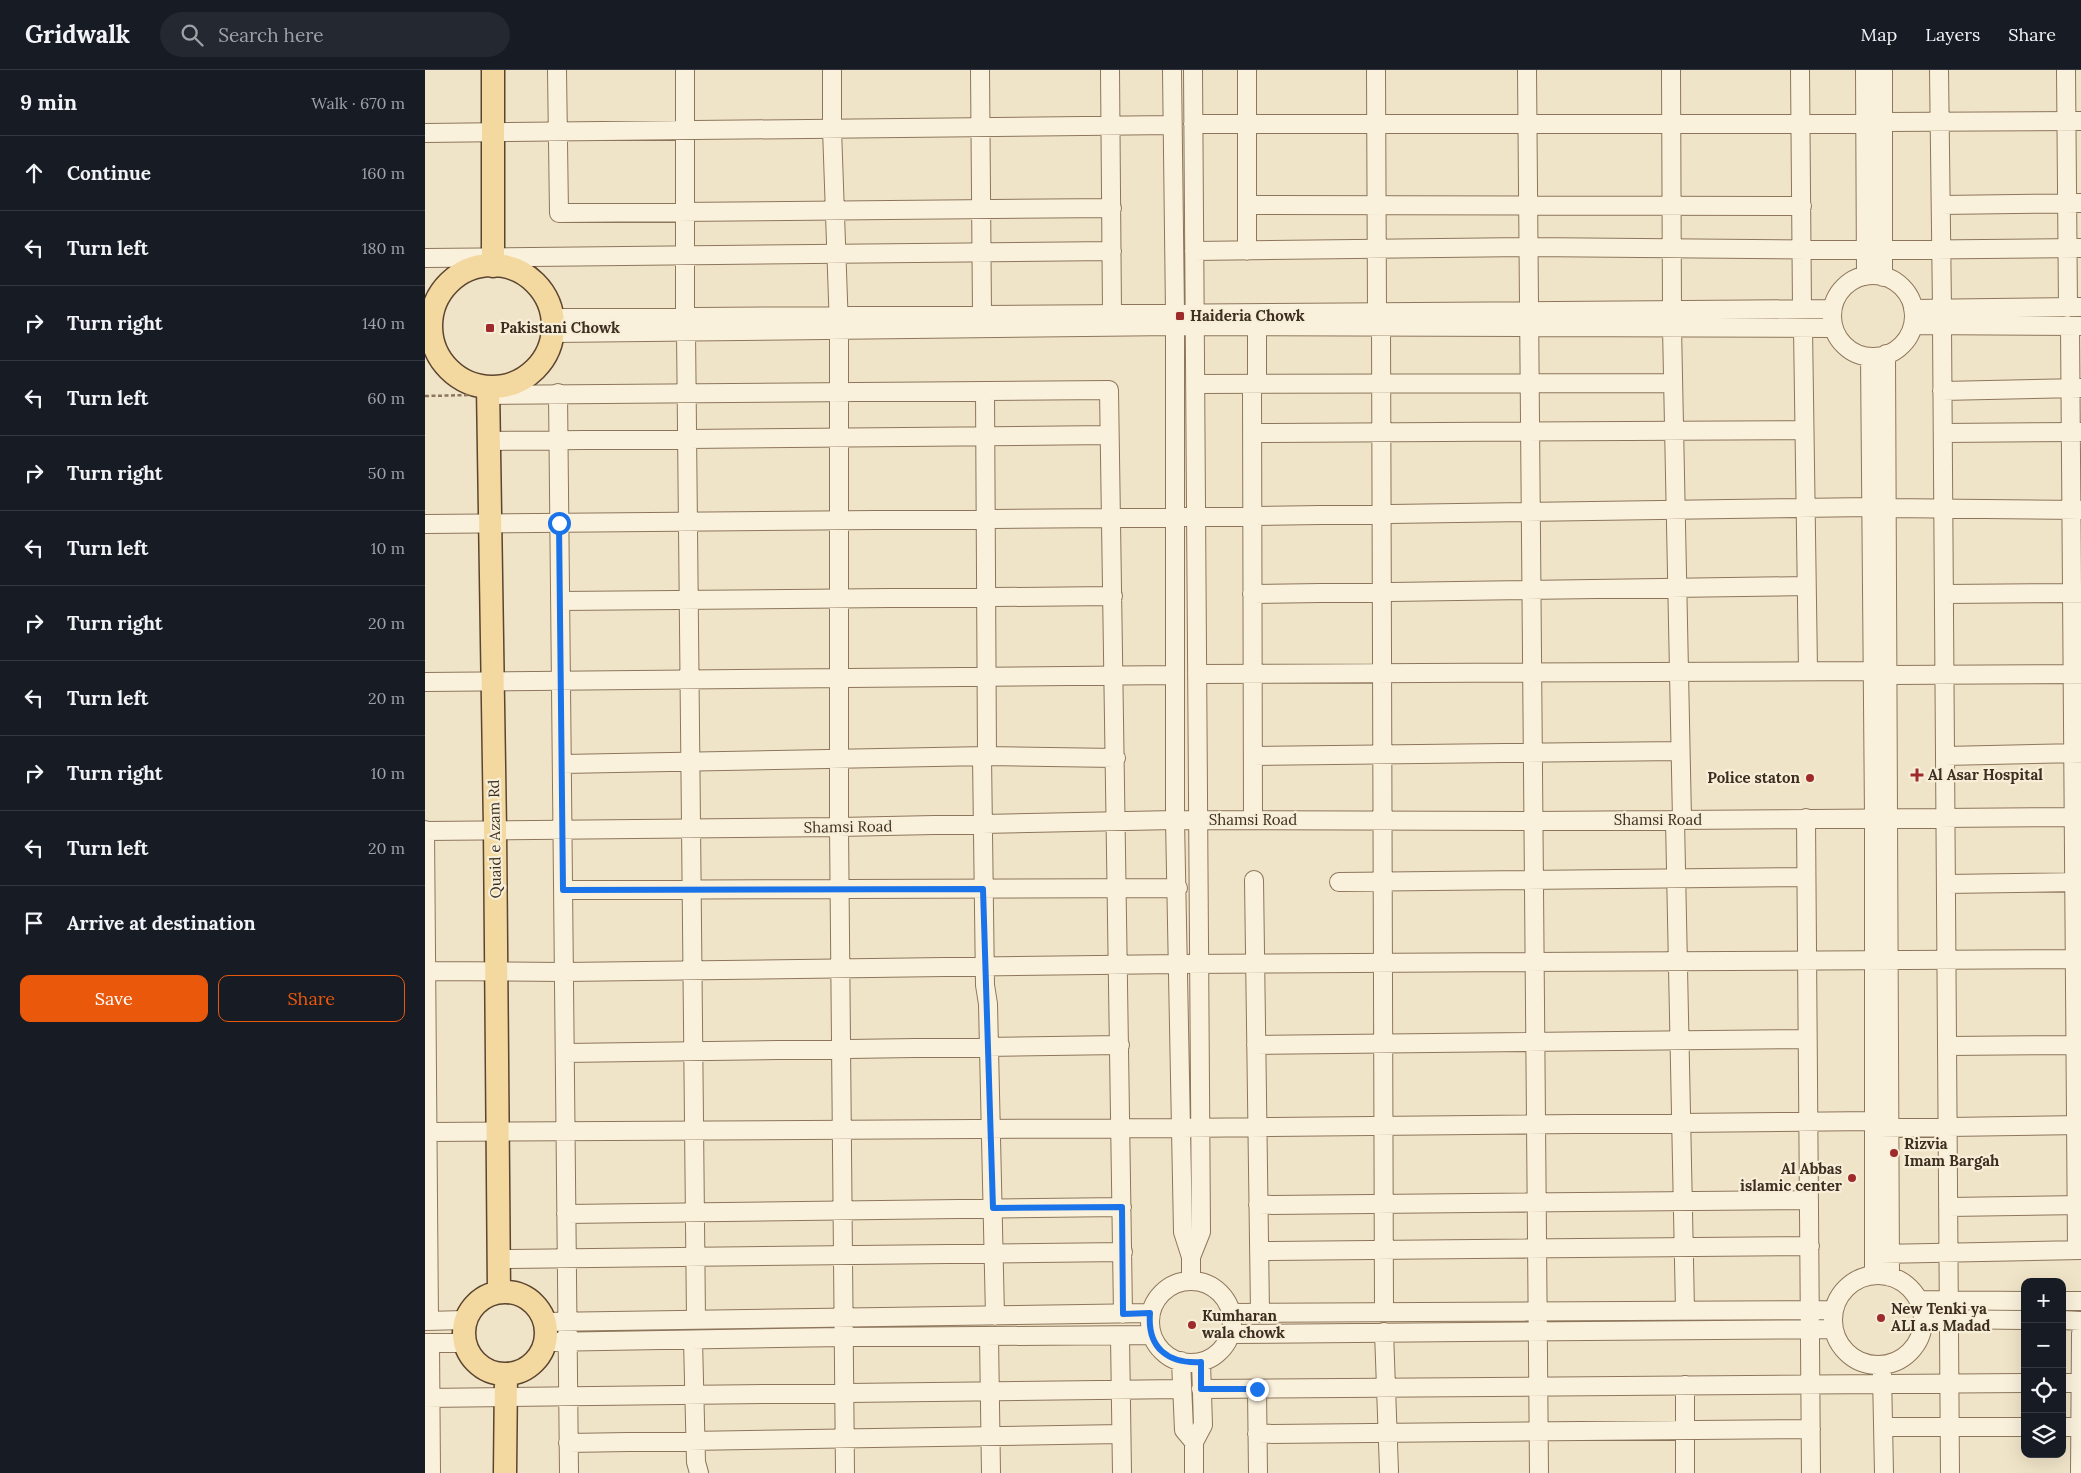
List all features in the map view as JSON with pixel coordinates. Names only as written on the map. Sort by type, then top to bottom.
[{"type":"main road","points":[[493,70],[493,261]]},
{"type":"main road","points":[[493,261],[528,276],[542,290],[551,308],[553,326],[550,347],[540,364],[525,378],[507,386],[487,391],[467,382],[450,371],[438,354],[428,334],[432,314],[439,295],[453,280],[470,269],[493,261]]},
{"type":"main road","name":"Quaid e Azam Rd","points":[[487,391],[497,972],[499,1292]]},
{"type":"main road","points":[[499,1292],[512,1292],[525,1297],[536,1305],[545,1332],[540,1355],[531,1365],[519,1371],[506,1374],[494,1373],[482,1368],[473,1359],[464,1343],[465,1320],[472,1307],[484,1297],[499,1292]]},
{"type":"main road","points":[[505,1473],[506,1374]]},
{"type":"street","points":[[557,70],[559,213],[1111,208]]},
{"type":"street","points":[[685,70],[695,1320]]},
{"type":"street","points":[[833,70],[832,129],[839,391],[839,890],[845,1473]]},
{"type":"street","points":[[980,70],[981,314]]},
{"type":"street","points":[[1110,70],[1112,313]]},
{"type":"street","points":[[1171,70],[1175,319],[1175,820],[1178,888],[1183,1232],[1191,1257],[1191,1281]]},
{"type":"street","points":[[1191,1257],[1201,1232],[1193,70]]},
{"type":"street","points":[[1247,70],[1247,251]]},
{"type":"street","points":[[1376,70],[1376,249],[1381,384],[1384,1312]]},
{"type":"street","points":[[1527,70],[1531,318],[1532,880],[1539,1473]]},
{"type":"street","points":[[1671,70],[1673,431],[1680,751],[1677,879],[1685,1310]]},
{"type":"street","points":[[1800,70],[1801,309]]},
{"type":"street","points":[[1865,70],[1865,124],[1874,250]]},
{"type":"street","points":[[1874,276],[1874,250],[1883,122],[1883,70]]},
{"type":"street","points":[[1939,70],[1950,1473]]},
{"type":"street","points":[[1942,317],[2075,308],[2074,121],[2067,70]]},
{"type":"street","points":[[1883,122],[2074,121]]},
{"type":"street","points":[[1193,124],[1865,124]]},
{"type":"street","points":[[425,133],[493,134],[1172,125]]},
{"type":"street","points":[[1941,204],[2074,203]]},
{"type":"street","points":[[1247,205],[1802,206]]},
{"type":"street","points":[[1194,251],[1529,247],[1802,250],[2074,248]]},
{"type":"street","points":[[425,258],[493,261],[685,255],[1112,251]]},
{"type":"street","points":[[1874,276],[1903,288],[1913,317],[1901,345],[1878,356],[1856,354],[1845,346],[1836,335],[1832,308],[1837,296],[1846,285],[1874,276]]},
{"type":"street","points":[[553,326],[1175,319],[1672,318],[1832,308]]},
{"type":"street","points":[[838,322],[981,314],[1112,313],[1175,319]]},
{"type":"street","points":[[1882,1254],[2079,1250],[2076,326],[1942,317],[1913,317]]},
{"type":"street","points":[[1195,319],[1257,326],[1379,318]]},
{"type":"street","points":[[1672,318],[1803,328],[1834,328]]},
{"type":"street","points":[[1253,820],[1251,385],[1257,378],[1257,326]]},
{"type":"street","points":[[1803,328],[1808,670]]},
{"type":"street","points":[[1878,356],[1882,961],[1879,1125],[1882,1276]]},
{"type":"street","points":[[1195,384],[1673,383]]},
{"type":"street","points":[[1942,391],[2076,388]]},
{"type":"street","points":[[487,391],[558,393],[1109,390],[1123,1314]]},
{"type":"street","points":[[985,391],[987,676],[983,889],[989,1047],[995,1316]]},
{"type":"street","points":[[558,393],[569,1473]]},
{"type":"street","points":[[1252,433],[1804,430]]},
{"type":"street","points":[[1943,433],[2076,432]]},
{"type":"street","points":[[488,441],[1109,435]]},
{"type":"street","points":[[425,524],[1196,517],[1805,506],[2076,510]]},
{"type":"street","points":[[1252,594],[1806,586]]},
{"type":"street","points":[[1944,594],[2077,593]]},
{"type":"street","points":[[560,601],[1113,596]]},
{"type":"street","points":[[1197,674],[1678,670],[1808,670],[1944,675],[2077,674]]},
{"type":"street","points":[[425,682],[1175,675]]},
{"type":"street","points":[[1253,756],[1680,751]]},
{"type":"street","points":[[1945,756],[2077,753]]},
{"type":"street","points":[[562,764],[984,756],[1116,758]]},
{"type":"street","name":"Shamsi Road","points":[[425,830],[839,827],[1117,823],[1175,820],[1532,821],[2077,817]]},
{"type":"street","points":[[1806,818],[1811,1473]]},
{"type":"street","points":[[425,830],[427,1321],[465,1320]]},
{"type":"street","points":[[1339,882],[1806,878]]},
{"type":"street","points":[[1254,880],[1260,1313]]},
{"type":"street","points":[[1946,884],[2078,882]]},
{"type":"street","points":[[563,890],[1178,888]]},
{"type":"street","points":[[425,971],[563,972],[1383,962],[2078,959]]},
{"type":"street","points":[[1256,1045],[1807,1039]]},
{"type":"street","points":[[565,1053],[1120,1045]]},
{"type":"street","points":[[1947,1046],[2078,1045]]},
{"type":"street","points":[[426,1132],[1200,1128],[1808,1122],[1948,1127],[2079,1125]]},
{"type":"street","points":[[1258,1205],[1809,1200]]},
{"type":"street","points":[[1948,1207],[2079,1205]]},
{"type":"street","points":[[566,1214],[1122,1207]]},
{"type":"street","points":[[1259,1252],[1809,1246]]},
{"type":"street","points":[[499,1259],[1123,1252]]},
{"type":"street","points":[[1882,1276],[1911,1288],[1919,1300],[1923,1319],[1922,1331],[1916,1345],[1905,1356],[1881,1366],[1860,1361],[1848,1353],[1839,1342],[1834,1329],[1837,1300],[1845,1288],[1857,1280],[1882,1276]]},
{"type":"street","points":[[1191,1281],[1205,1283],[1217,1290],[1226,1300],[1231,1313],[1230,1334],[1219,1352],[1201,1362],[1181,1362],[1171,1358],[1159,1348],[1151,1335],[1150,1313],[1161,1293],[1180,1282],[1191,1281]]},
{"type":"street","points":[[1919,1300],[2021,1301]]},
{"type":"street","points":[[2066,1301],[2081,1301]]},
{"type":"street","points":[[1231,1313],[1835,1310]]},
{"type":"street","points":[[545,1332],[567,1322],[1150,1313]]},
{"type":"street","points":[[1923,1319],[2021,1320]]},
{"type":"street","points":[[2066,1320],[2081,1320]]},
{"type":"street","points":[[1230,1334],[1834,1329]]},
{"type":"street","points":[[545,1332],[567,1342],[843,1337],[1151,1335]]},
{"type":"street","points":[[1384,1332],[1389,1471]]},
{"type":"street","points":[[2080,1473],[2081,1333]]},
{"type":"street","points":[[989,1336],[991,1473]]},
{"type":"street","points":[[1120,1336],[1122,1473]]},
{"type":"street","points":[[693,1340],[696,1441],[699,1473]]},
{"type":"street","points":[[431,1473],[428,1441],[427,1343],[464,1343]]},
{"type":"street","points":[[1181,1362],[1185,1430],[1194,1442]]},
{"type":"street","points":[[1194,1473],[1194,1442],[1203,1425],[1201,1362]]},
{"type":"street","points":[[1881,1366],[1884,1473]]},
{"type":"street","points":[[1201,1389],[2021,1383]]},
{"type":"street","points":[[2066,1383],[2081,1383]]},
{"type":"street","points":[[1685,1385],[1685,1473]]},
{"type":"street","points":[[428,1398],[1182,1389]]},
{"type":"street","points":[[1257,1389],[1258,1473]]},
{"type":"street","points":[[1883,1427],[2021,1427]]},
{"type":"street","points":[[2066,1427],[2081,1427]]},
{"type":"street","points":[[1257,1434],[1811,1429]]},
{"type":"street","points":[[569,1443],[1121,1434]]},
{"type":"path","points":[[425,396],[487,391]]},
{"type":"place","name":"Haideria Chowk","points":[[1180,316]]},
{"type":"place","name":"Pakistani Chowk","points":[[490,328]]},
{"type":"place","name":"Al Asar Hospital","points":[[1917,775]]},
{"type":"place","name":"Police staton","points":[[1810,778]]},
{"type":"place","name":"Rizvia Imam Bargah","points":[[1894,1153]]},
{"type":"place","name":"Al Abbas islamic center","points":[[1852,1178]]},
{"type":"place","name":"New Tenki ya ALI a.s Madad","points":[[1881,1318]]},
{"type":"place","name":"Kumharan wala chowk","points":[[1192,1325]]},
{"type":"route","points":[[559,523],[563,890],[983,889],[993,1208],[1122,1207],[1123,1314],[1150,1313],[1151,1335],[1159,1348],[1171,1358],[1181,1362],[1201,1362],[1201,1389],[1257,1389]]}]
